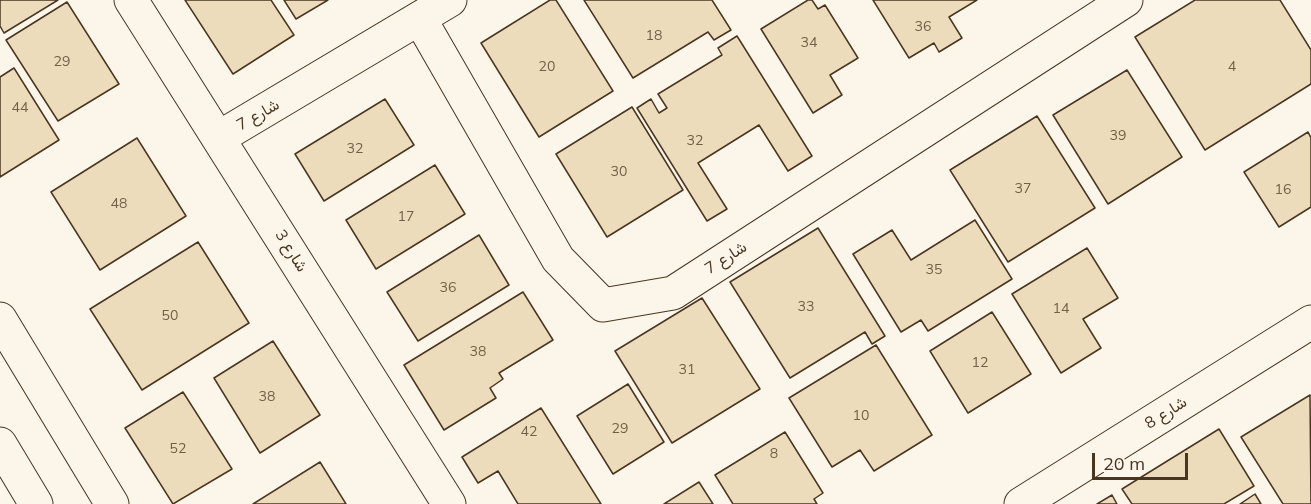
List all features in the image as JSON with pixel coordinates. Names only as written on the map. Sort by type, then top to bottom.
[{"type":"street","name":"شارع 3","points":[[131,0],[220,137],[449,504]]},
{"type":"street","name":"شارع 7","points":[[220,137],[450,0]]},
{"type":"street","name":"شارع 7","points":[[420,19],[558,259],[603,305],[673,293],[1126,0]]},
{"type":"street","points":[[0,319],[112,504]]},
{"type":"street","name":"شارع 8","points":[[1021,504],[1311,322]]},
{"type":"street","points":[[0,444],[36,504]]},
{"type":"building","points":[[0,0],[58,0],[4,33],[0,26]]},
{"type":"building","points":[[185,0],[271,0],[294,35],[233,74]]},
{"type":"building","points":[[284,0],[328,0],[296,19]]},
{"type":"building","points":[[550,0],[556,0],[613,91],[539,137],[481,43]]},
{"type":"building","points":[[584,0],[712,0],[731,30],[714,40],[708,32],[633,78]]},
{"type":"building","points":[[808,0],[812,0],[818,9],[825,5],[858,58],[830,75],[842,95],[813,113],[761,29]]},
{"type":"building","points":[[873,0],[977,0],[949,17],[962,38],[939,52],[934,43],[909,58]]},
{"type":"building","points":[[1195,0],[1280,0],[1311,50],[1311,84],[1205,150],[1135,37]]},
{"type":"building","points":[[67,2],[119,84],[58,121],[6,40]]},
{"type":"building","points":[[737,36],[812,156],[788,171],[759,125],[698,163],[727,209],[707,221],[637,108],[651,99],[659,113],[667,108],[658,94],[722,55],[718,48]]},
{"type":"building","points":[[14,68],[59,140],[0,177],[0,77]]},
{"type":"building","points":[[1127,70],[1182,157],[1108,204],[1053,115]]},
{"type":"building","points":[[385,99],[414,145],[324,201],[295,154]]},
{"type":"building","points":[[632,107],[683,190],[607,237],[556,154]]},
{"type":"building","points":[[1037,116],[1095,208],[1008,262],[950,170]]},
{"type":"building","points":[[1308,132],[1311,138],[1311,207],[1279,227],[1244,172]]},
{"type":"building","points":[[137,138],[186,216],[100,270],[51,192]]},
{"type":"building","points":[[435,165],[465,214],[376,269],[346,220]]},
{"type":"building","points":[[975,220],[1012,279],[928,331],[921,320],[901,332],[853,254],[892,230],[911,260]]},
{"type":"building","points":[[818,228],[885,336],[872,344],[865,332],[790,378],[730,282]]},
{"type":"building","points":[[479,235],[509,285],[418,341],[387,292]]},
{"type":"building","points":[[198,242],[249,323],[142,390],[90,309]]},
{"type":"building","points":[[1087,248],[1118,298],[1083,319],[1101,348],[1061,373],[1012,294]]},
{"type":"building","points":[[523,292],[553,340],[499,373],[503,379],[490,388],[496,398],[444,430],[404,365]]},
{"type":"building","points":[[702,298],[760,389],[672,443],[615,351]]},
{"type":"building","points":[[992,312],[1031,374],[968,413],[930,351]]},
{"type":"building","points":[[273,341],[320,415],[260,453],[214,378]]},
{"type":"building","points":[[876,345],[932,435],[874,471],[860,450],[832,467],[789,398]]},
{"type":"building","points":[[628,384],[664,442],[613,474],[577,416]]},
{"type":"building","points":[[183,392],[232,469],[173,504],[125,428]]},
{"type":"building","points":[[1310,395],[1311,504],[1283,504],[1241,437]]},
{"type":"building","points":[[541,408],[601,504],[518,504],[498,471],[478,483],[462,457]]},
{"type":"building","points":[[1219,429],[1254,486],[1224,504],[1132,504],[1122,489]]},
{"type":"building","points":[[785,432],[823,493],[814,499],[817,504],[733,504],[715,475]]},
{"type":"building","points":[[320,462],[346,504],[253,504]]},
{"type":"building","points":[[699,482],[713,504],[664,504]]},
{"type":"building","points":[[1255,494],[1261,504],[1240,504]]},
{"type":"building","points":[[1112,495],[1117,504],[1097,504]]}]
